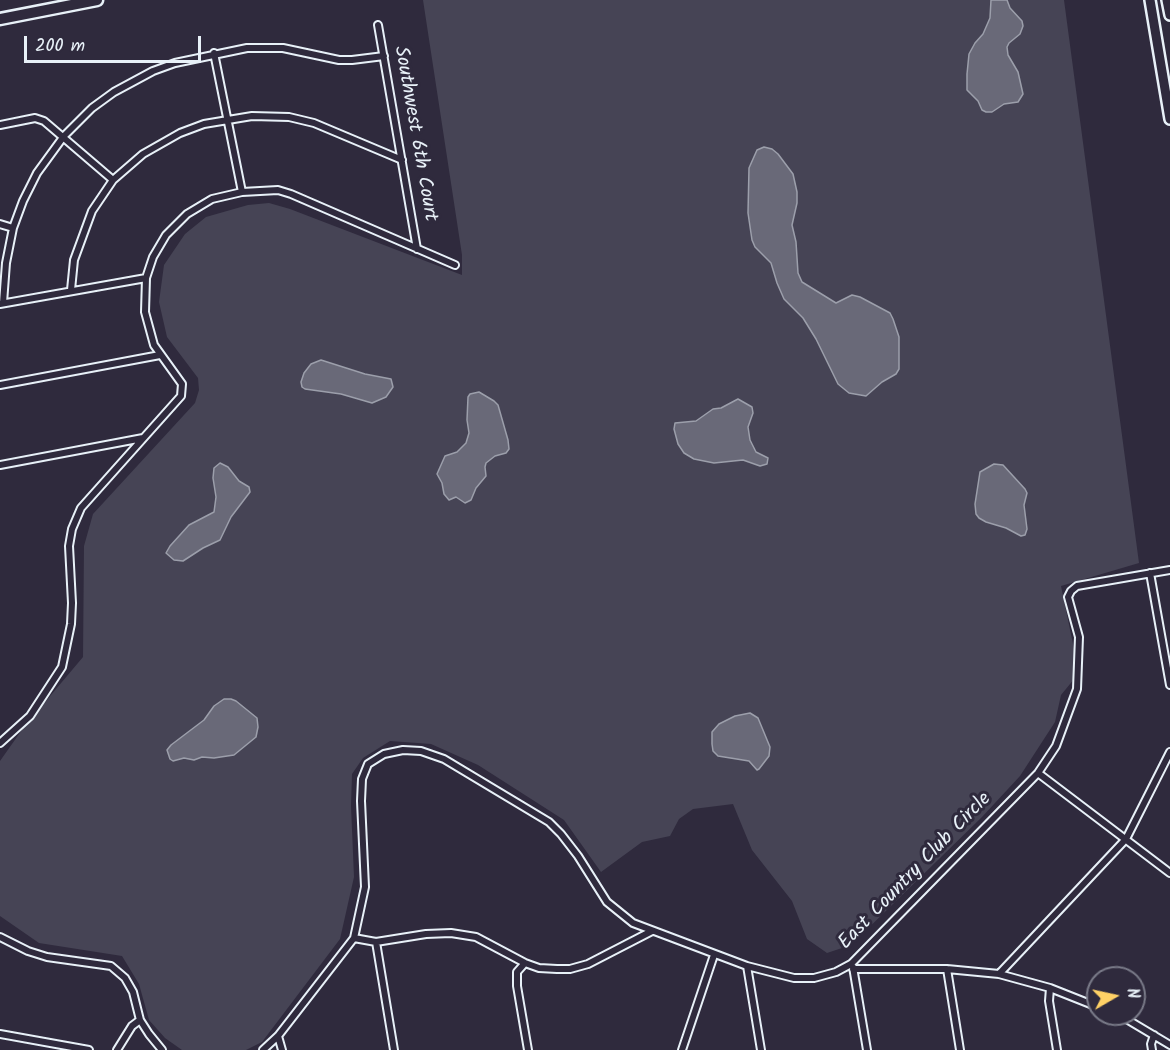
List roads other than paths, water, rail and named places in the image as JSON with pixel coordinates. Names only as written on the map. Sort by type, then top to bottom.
[{"type":"highway","points":[[0,19],[97,0]]},
{"type":"main road","points":[[1150,0],[1170,119]]},
{"type":"main road","points":[[1167,0],[1170,15]]},
{"type":"street","name":"Southwest 6th Court","points":[[378,25],[417,249]]},
{"type":"street","points":[[146,278],[1,303],[13,228],[23,201],[38,173],[64,136],[92,108],[129,83],[175,63],[214,53],[247,48],[283,48],[339,60],[384,56]]},
{"type":"street","points":[[214,53],[242,192]]},
{"type":"street","points":[[71,290],[74,260],[92,211],[113,180],[143,154],[166,140],[204,124],[268,115],[289,117],[314,123],[402,160]]},
{"type":"street","points":[[0,125],[35,118],[50,124],[113,180]]},
{"type":"street","points":[[0,743],[30,716],[62,667],[71,624],[69,546],[72,529],[81,508],[181,396],[183,389],[179,378],[160,355],[148,329],[145,302],[146,278],[153,257],[166,235],[187,214],[212,199],[264,189],[291,194],[455,265]]},
{"type":"street","points":[[0,224],[13,228]]},
{"type":"street","points":[[0,385],[160,355]]},
{"type":"street","points":[[0,465],[143,438]]},
{"type":"street","points":[[1170,570],[1150,573],[1170,685]]},
{"type":"street","name":"East Country Club Circle","points":[[263,1050],[278,1036],[354,938],[365,887],[362,779],[368,764],[384,754],[404,750],[444,759],[549,822],[578,856],[607,902],[633,923],[714,955],[794,978],[814,978],[852,967],[1038,773],[1056,746],[1070,714],[1077,689],[1080,662],[1079,637],[1068,597],[1071,591],[1077,586],[1150,573]]},
{"type":"street","points":[[999,974],[1126,840],[1170,752]]},
{"type":"street","points":[[1038,773],[1170,873]]},
{"type":"street","points":[[354,938],[376,942],[426,934],[451,933],[476,937],[539,968],[570,969],[588,964],[652,931]]},
{"type":"street","points":[[0,936],[28,951],[47,957],[111,966],[125,978],[133,992],[140,1020],[162,1050]]},
{"type":"street","points":[[376,942],[394,1050]]},
{"type":"street","points":[[682,1050],[714,955]]},
{"type":"street","points":[[525,963],[517,972],[517,986],[528,1050]]},
{"type":"street","points":[[747,966],[761,1050]]},
{"type":"street","points":[[867,1050],[852,967],[948,969],[999,974],[1050,988],[1086,1002]]},
{"type":"street","points":[[948,969],[960,1050]]},
{"type":"street","points":[[1050,988],[1049,1001],[1057,1050]]},
{"type":"street","points":[[117,1050],[132,1026],[140,1020]]},
{"type":"street","points":[[1139,1026],[1170,1046]]},
{"type":"street","points":[[0,1034],[89,1050]]},
{"type":"street","points":[[1152,1050],[1154,1035]]},
{"type":"street","points":[[278,1036],[282,1050]]},
{"type":"water","points":[[991,0],[1007,0],[1010,8],[1022,21],[1020,34],[1007,47],[1008,55],[1018,72],[1023,94],[1018,102],[1004,104],[992,112],[986,112],[967,90],[967,74],[969,54],[983,34],[990,18]]},
{"type":"water","points":[[764,147],[778,154],[793,174],[797,203],[792,225],[796,242],[798,273],[802,282],[836,303],[852,295],[860,297],[890,313],[893,319],[899,337],[899,369],[896,374],[882,382],[866,396],[849,393],[838,384],[803,318],[784,299],[771,263],[755,247],[752,240],[748,213],[749,168],[757,150]]},
{"type":"water","points":[[321,360],[365,374],[391,379],[393,387],[386,397],[372,403],[341,394],[305,389],[301,382],[304,373],[311,364]]},
{"type":"water","points":[[479,392],[498,405],[509,449],[506,453],[495,456],[486,463],[486,476],[476,488],[471,500],[465,503],[456,497],[449,500],[444,494],[437,474],[445,456],[457,452],[466,443],[469,433],[468,397],[470,394]]},
{"type":"water","points":[[738,399],[752,407],[753,413],[748,427],[750,440],[756,452],[768,458],[767,464],[760,466],[743,460],[714,463],[694,459],[684,453],[678,444],[674,429],[675,423],[696,421],[713,409],[721,408]]},
{"type":"water","points":[[220,463],[228,467],[239,481],[249,487],[250,492],[231,517],[220,540],[183,561],[174,560],[166,553],[170,546],[189,525],[214,512],[216,497],[214,468]]},
{"type":"water","points":[[994,464],[1003,465],[1027,493],[1024,505],[1027,529],[1025,535],[1021,536],[1006,528],[986,522],[976,514],[975,504],[980,472]]},
{"type":"water","points":[[224,699],[236,701],[257,718],[256,737],[234,755],[202,757],[194,760],[184,758],[173,761],[170,759],[167,750],[171,745],[204,720],[214,706]]},
{"type":"water","points":[[750,713],[758,718],[770,747],[769,756],[757,770],[749,761],[718,756],[713,751],[712,744],[712,732],[719,724],[735,716]]}]
